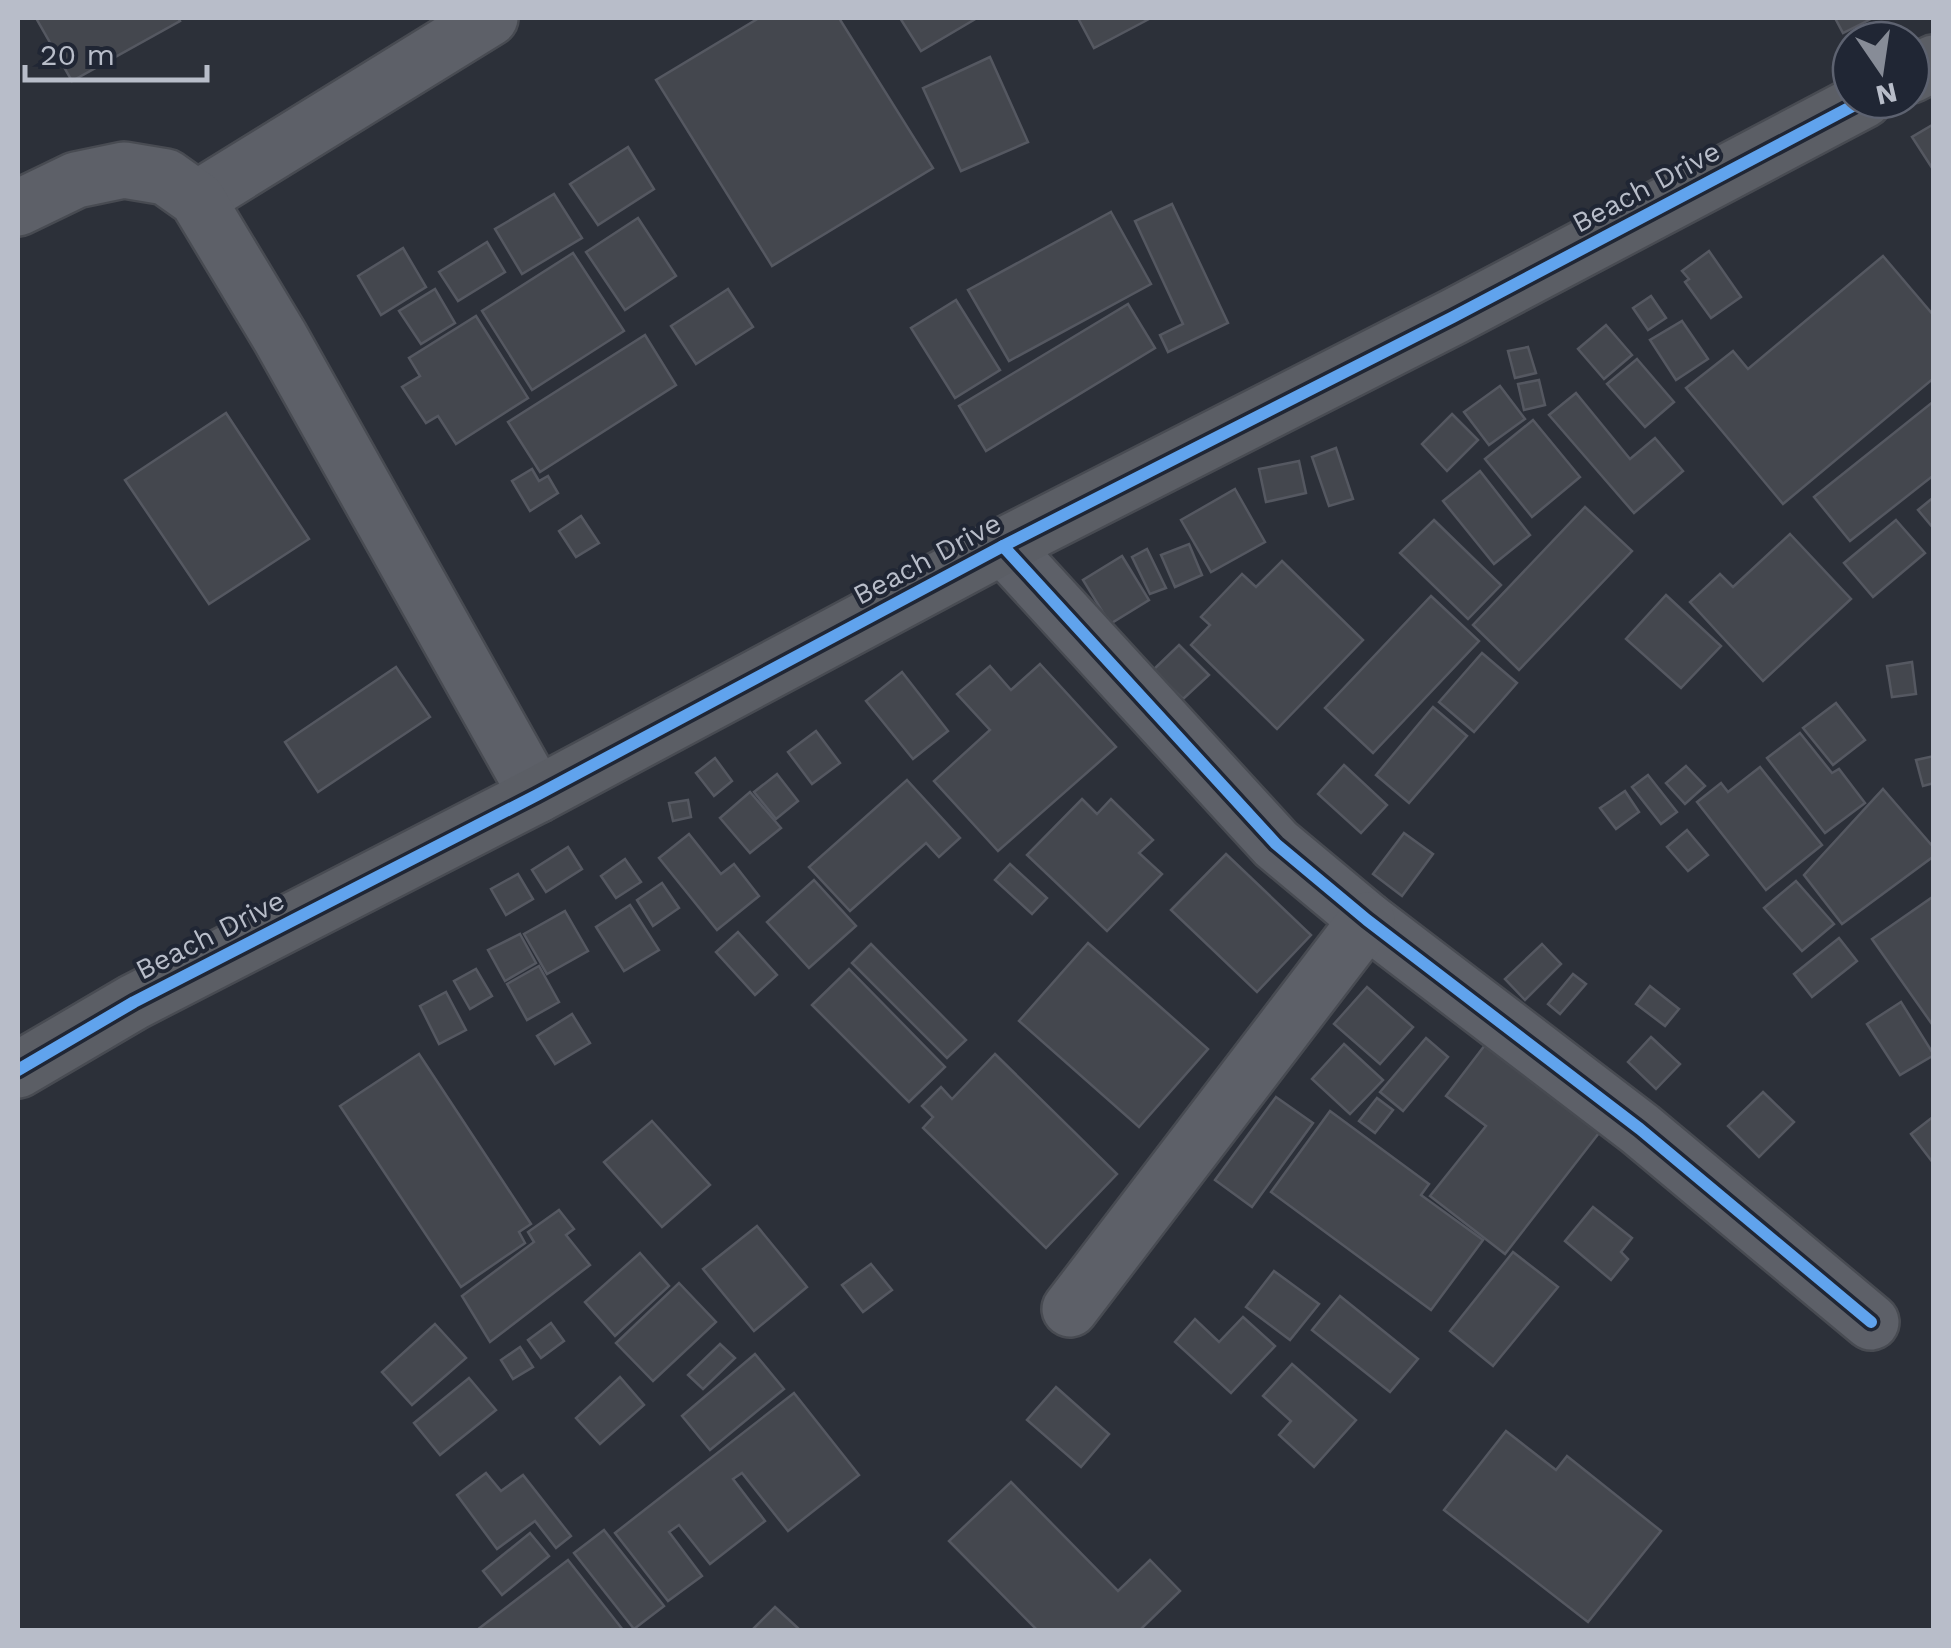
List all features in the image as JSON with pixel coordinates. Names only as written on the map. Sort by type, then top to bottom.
[{"type":"street","points":[[197,199],[490,18]]},
{"type":"street","name":"Beach Drive","points":[[18,1070],[134,1002],[537,795],[1002,546],[1453,317],[1831,117]]},
{"type":"street","points":[[18,208],[76,180],[124,170],[166,177],[197,199],[280,337],[537,795]]},
{"type":"street","points":[[1002,546],[1276,844],[1366,920],[1640,1129],[1872,1322]]},
{"type":"street","points":[[1070,1309],[1366,920]]},
{"type":"building","points":[[36,18],[178,18],[180,21],[72,81]]},
{"type":"building","points":[[759,18],[839,18],[933,168],[772,266],[656,80]]},
{"type":"building","points":[[900,18],[977,18],[921,51]]},
{"type":"building","points":[[1078,18],[1151,18],[1094,48]]},
{"type":"building","points":[[1835,18],[1873,18],[1869,20]]},
{"type":"building","points":[[990,57],[1028,142],[961,171],[923,88]]},
{"type":"building","points":[[1934,124],[1934,171],[1912,137]]},
{"type":"building","points":[[628,147],[654,189],[598,225],[570,184]]},
{"type":"building","points":[[554,194],[582,238],[522,274],[495,229]]},
{"type":"building","points":[[1172,204],[1228,323],[1168,352],[1160,335],[1183,324],[1135,221]]},
{"type":"building","points":[[1111,212],[1151,284],[1009,361],[968,290]]},
{"type":"building","points":[[638,218],[676,276],[625,310],[586,252]]},
{"type":"building","points":[[487,242],[505,272],[458,301],[439,272]]},
{"type":"building","points":[[403,248],[426,287],[381,315],[358,276]]},
{"type":"building","points":[[1709,251],[1741,297],[1711,318],[1685,282],[1689,279],[1682,271]]},
{"type":"building","points":[[573,253],[624,331],[532,390],[482,311]]},
{"type":"building","points":[[1883,256],[1934,316],[1934,378],[1783,504],[1686,388],[1733,351],[1748,369]]},
{"type":"building","points":[[435,289],[455,323],[421,344],[399,311]]},
{"type":"building","points":[[728,289],[753,327],[696,364],[671,326]]},
{"type":"building","points":[[1651,296],[1666,318],[1648,330],[1633,308]]},
{"type":"building","points":[[956,300],[1000,370],[955,398],[911,328]]},
{"type":"building","points":[[1128,304],[1155,348],[986,451],[959,406]]},
{"type":"building","points":[[476,316],[528,398],[456,444],[438,416],[426,423],[402,387],[420,376],[409,358]]},
{"type":"building","points":[[1682,321],[1708,359],[1676,380],[1650,340]]},
{"type":"building","points":[[1606,325],[1632,355],[1604,379],[1578,349]]},
{"type":"building","points":[[645,335],[676,385],[540,472],[508,422]]},
{"type":"building","points":[[1528,347],[1536,373],[1515,378],[1508,351]]},
{"type":"building","points":[[1637,359],[1674,402],[1645,427],[1607,384]]},
{"type":"building","points":[[1539,380],[1545,405],[1524,410],[1518,384]]},
{"type":"building","points":[[1500,386],[1525,419],[1489,445],[1464,412]]},
{"type":"building","points":[[1576,393],[1630,459],[1655,438],[1683,471],[1634,513],[1549,415]]},
{"type":"building","points":[[1934,401],[1934,475],[1850,541],[1814,497]]},
{"type":"building","points":[[226,413],[309,539],[209,604],[125,480]]},
{"type":"building","points":[[1452,414],[1478,440],[1447,471],[1422,444]]},
{"type":"building","points":[[1533,420],[1580,477],[1532,517],[1485,459]]},
{"type":"building","points":[[1336,448],[1353,499],[1329,506],[1312,457]]},
{"type":"building","points":[[1299,461],[1306,493],[1266,502],[1259,469]]},
{"type":"building","points":[[532,469],[539,481],[548,476],[558,493],[530,511],[512,481]]},
{"type":"building","points":[[1480,471],[1530,535],[1494,564],[1443,501]]},
{"type":"building","points":[[1235,489],[1265,542],[1211,572],[1181,520]]},
{"type":"building","points":[[1934,497],[1934,529],[1918,510]]},
{"type":"building","points":[[1585,507],[1632,551],[1519,670],[1473,625]]},
{"type":"building","points":[[581,516],[599,543],[576,557],[559,531]]},
{"type":"building","points":[[1434,520],[1501,585],[1468,619],[1400,553]]},
{"type":"building","points":[[1896,520],[1925,553],[1873,597],[1844,563]]},
{"type":"building","points":[[1790,534],[1851,599],[1763,681],[1690,602],[1720,574],[1733,587]]},
{"type":"building","points":[[1189,544],[1202,575],[1175,587],[1161,555]]},
{"type":"building","points":[[1147,549],[1166,588],[1150,594],[1132,557]]},
{"type":"building","points":[[1122,556],[1149,600],[1110,624],[1083,580]]},
{"type":"building","points":[[1282,561],[1363,640],[1277,729],[1191,645],[1210,625],[1201,617],[1242,574],[1256,587]]},
{"type":"building","points":[[1666,595],[1721,646],[1681,688],[1626,639]]},
{"type":"building","points":[[1431,596],[1479,641],[1373,753],[1325,708]]},
{"type":"building","points":[[1179,645],[1209,675],[1183,699],[1153,670]]},
{"type":"building","points":[[1482,653],[1517,683],[1474,732],[1439,702]]},
{"type":"building","points":[[1912,662],[1916,694],[1892,697],[1887,666]]},
{"type":"building","points":[[1040,664],[1116,747],[998,851],[934,781],[990,730],[957,694],[990,666],[1011,690]]},
{"type":"building","points":[[396,667],[430,717],[318,792],[285,742]]},
{"type":"building","points":[[902,672],[948,731],[913,759],[866,701]]},
{"type":"building","points":[[1836,703],[1865,740],[1833,765],[1803,728]]},
{"type":"building","points":[[1433,707],[1467,736],[1409,803],[1376,775]]},
{"type":"building","points":[[816,731],[840,763],[812,784],[788,752]]},
{"type":"building","points":[[1800,733],[1832,773],[1839,769],[1865,803],[1825,833],[1767,758]]},
{"type":"building","points":[[1934,756],[1934,783],[1923,786],[1916,760]]},
{"type":"building","points":[[715,758],[732,781],[714,796],[696,773]]},
{"type":"building","points":[[1344,765],[1387,805],[1361,833],[1318,794]]},
{"type":"building","points":[[1686,766],[1705,786],[1685,804],[1666,783]]},
{"type":"building","points":[[1760,767],[1822,845],[1766,890],[1697,802],[1721,783],[1728,792]]},
{"type":"building","points":[[777,774],[798,801],[776,819],[754,792]]},
{"type":"building","points":[[1648,775],[1677,812],[1661,824],[1632,787]]},
{"type":"building","points":[[907,780],[960,838],[939,857],[926,843],[850,911],[809,867]]},
{"type":"building","points":[[1883,789],[1934,848],[1934,856],[1842,924],[1804,875]]},
{"type":"building","points":[[1625,791],[1639,812],[1616,829],[1600,808]]},
{"type":"building","points":[[750,792],[781,828],[750,853],[720,818]]},
{"type":"building","points":[[1082,799],[1097,814],[1111,799],[1153,840],[1139,853],[1162,874],[1107,931],[1027,855]]},
{"type":"building","points":[[688,800],[691,817],[673,821],[669,803]]},
{"type":"building","points":[[1687,830],[1708,855],[1688,871],[1667,847]]},
{"type":"building","points":[[1404,833],[1433,854],[1402,896],[1373,874]]},
{"type":"building","points":[[689,834],[721,874],[734,864],[759,896],[717,930],[659,858]]},
{"type":"building","points":[[568,847],[582,869],[546,892],[532,870]]},
{"type":"building","points":[[1226,854],[1311,935],[1257,992],[1171,910]]},
{"type":"building","points":[[625,859],[641,882],[616,898],[601,876]]},
{"type":"building","points":[[1010,864],[1047,898],[1032,914],[995,880]]},
{"type":"building","points":[[518,874],[533,899],[506,915],[491,889]]},
{"type":"building","points":[[814,880],[856,926],[809,968],[767,922]]},
{"type":"building","points":[[1796,881],[1834,924],[1802,951],[1764,908]]},
{"type":"building","points":[[662,883],[679,908],[653,926],[637,900]]},
{"type":"building","points":[[1934,896],[1934,1027],[1872,939]]},
{"type":"building","points":[[630,905],[659,950],[624,971],[596,927]]},
{"type":"building","points":[[565,911],[588,951],[547,974],[524,934]]},
{"type":"building","points":[[738,932],[777,975],[755,995],[716,952]]},
{"type":"building","points":[[520,934],[536,963],[505,981],[488,950]]},
{"type":"building","points":[[1839,938],[1857,961],[1812,997],[1794,974]]},
{"type":"building","points":[[1088,943],[1208,1049],[1139,1127],[1019,1021]]},
{"type":"building","points":[[871,944],[966,1040],[947,1058],[852,963]]},
{"type":"building","points":[[1542,944],[1561,964],[1525,1000],[1505,979]]},
{"type":"building","points":[[539,966],[559,1002],[527,1020],[507,984]]},
{"type":"building","points":[[476,969],[492,996],[470,1009],[454,981]]},
{"type":"building","points":[[849,969],[945,1067],[909,1102],[812,1005]]},
{"type":"building","points":[[1573,974],[1586,984],[1560,1014],[1548,1004]]},
{"type":"building","points":[[1650,986],[1679,1009],[1665,1026],[1636,1004]]},
{"type":"building","points":[[1367,987],[1413,1027],[1380,1064],[1334,1024]]},
{"type":"building","points":[[446,992],[466,1030],[439,1044],[420,1006]]},
{"type":"building","points":[[1901,1002],[1934,1055],[1900,1075],[1867,1024]]},
{"type":"building","points":[[572,1014],[590,1043],[555,1064],[537,1036]]},
{"type":"building","points":[[1651,1037],[1680,1064],[1656,1089],[1628,1062]]},
{"type":"building","points":[[1426,1038],[1448,1057],[1403,1111],[1380,1092]]},
{"type":"building","points":[[1344,1044],[1383,1080],[1350,1114],[1312,1079]]},
{"type":"building","points":[[1485,1045],[1599,1133],[1505,1254],[1430,1196],[1486,1126],[1446,1096]]},
{"type":"building","points":[[419,1054],[531,1224],[519,1232],[525,1243],[461,1287],[340,1106]]},
{"type":"building","points":[[995,1054],[1117,1174],[1046,1248],[923,1128],[933,1117],[922,1106],[941,1087],[952,1099]]},
{"type":"building","points":[[1763,1092],[1794,1122],[1759,1157],[1728,1126]]},
{"type":"building","points":[[1276,1097],[1313,1123],[1252,1207],[1215,1180]]},
{"type":"building","points":[[1377,1098],[1393,1110],[1375,1133],[1359,1121]]},
{"type":"building","points":[[1330,1111],[1429,1184],[1421,1195],[1483,1240],[1431,1310],[1271,1192]]},
{"type":"building","points":[[1934,1116],[1934,1164],[1911,1134]]},
{"type":"building","points":[[652,1121],[710,1185],[662,1227],[604,1162]]},
{"type":"building","points":[[1593,1207],[1632,1238],[1621,1252],[1628,1259],[1611,1280],[1565,1241]]},
{"type":"building","points":[[559,1210],[574,1229],[566,1235],[590,1265],[490,1342],[462,1296],[534,1242],[528,1232]]},
{"type":"building","points":[[757,1226],[807,1287],[754,1331],[703,1269]]},
{"type":"building","points":[[1513,1252],[1558,1287],[1493,1366],[1450,1331]]},
{"type":"building","points":[[640,1253],[669,1286],[615,1336],[585,1302]]},
{"type":"building","points":[[871,1264],[892,1290],[863,1312],[842,1285]]},
{"type":"building","points":[[1274,1271],[1319,1304],[1290,1340],[1246,1307]]},
{"type":"building","points":[[679,1283],[716,1322],[653,1381],[616,1343]]},
{"type":"building","points":[[1340,1296],[1418,1359],[1390,1392],[1312,1330]]},
{"type":"building","points":[[1243,1317],[1275,1346],[1231,1393],[1175,1342],[1195,1319],[1219,1342]]},
{"type":"building","points":[[551,1323],[564,1341],[541,1358],[528,1340]]},
{"type":"building","points":[[435,1324],[466,1358],[412,1405],[382,1372]]},
{"type":"building","points":[[720,1344],[735,1358],[703,1389],[688,1375]]},
{"type":"building","points":[[520,1347],[533,1367],[513,1379],[501,1360]]},
{"type":"building","points":[[755,1354],[784,1389],[710,1450],[682,1416]]},
{"type":"building","points":[[1292,1364],[1356,1420],[1314,1467],[1279,1435],[1291,1421],[1263,1396]]},
{"type":"building","points":[[620,1377],[644,1405],[600,1444],[576,1418]]},
{"type":"building","points":[[469,1378],[496,1410],[440,1455],[414,1423]]},
{"type":"building","points":[[1056,1387],[1109,1434],[1081,1467],[1027,1420]]},
{"type":"building","points":[[794,1393],[859,1475],[788,1531],[742,1473],[733,1479],[765,1521],[710,1564],[679,1525],[669,1532],[702,1576],[668,1601],[615,1533]]},
{"type":"building","points":[[1506,1431],[1556,1470],[1567,1456],[1661,1531],[1588,1622],[1444,1510]]},
{"type":"building","points":[[486,1473],[501,1491],[523,1475],[571,1536],[556,1548],[535,1521],[497,1549],[457,1495]]},
{"type":"building","points":[[1011,1482],[1118,1591],[1150,1560],[1180,1591],[1140,1630],[1037,1630],[949,1541]]},
{"type":"building","points":[[604,1530],[664,1606],[634,1629],[574,1553]]},
{"type":"building","points":[[530,1533],[549,1556],[502,1595],[483,1571]]},
{"type":"building","points":[[568,1560],[623,1630],[477,1630]]},
{"type":"building","points":[[775,1607],[800,1630],[752,1630]]},
{"type":"cycle path","points":[[18,1070],[134,1002],[1831,117]]},
{"type":"cycle path","points":[[1003,546],[1276,844],[1367,920],[1640,1129],[1871,1322]]}]
